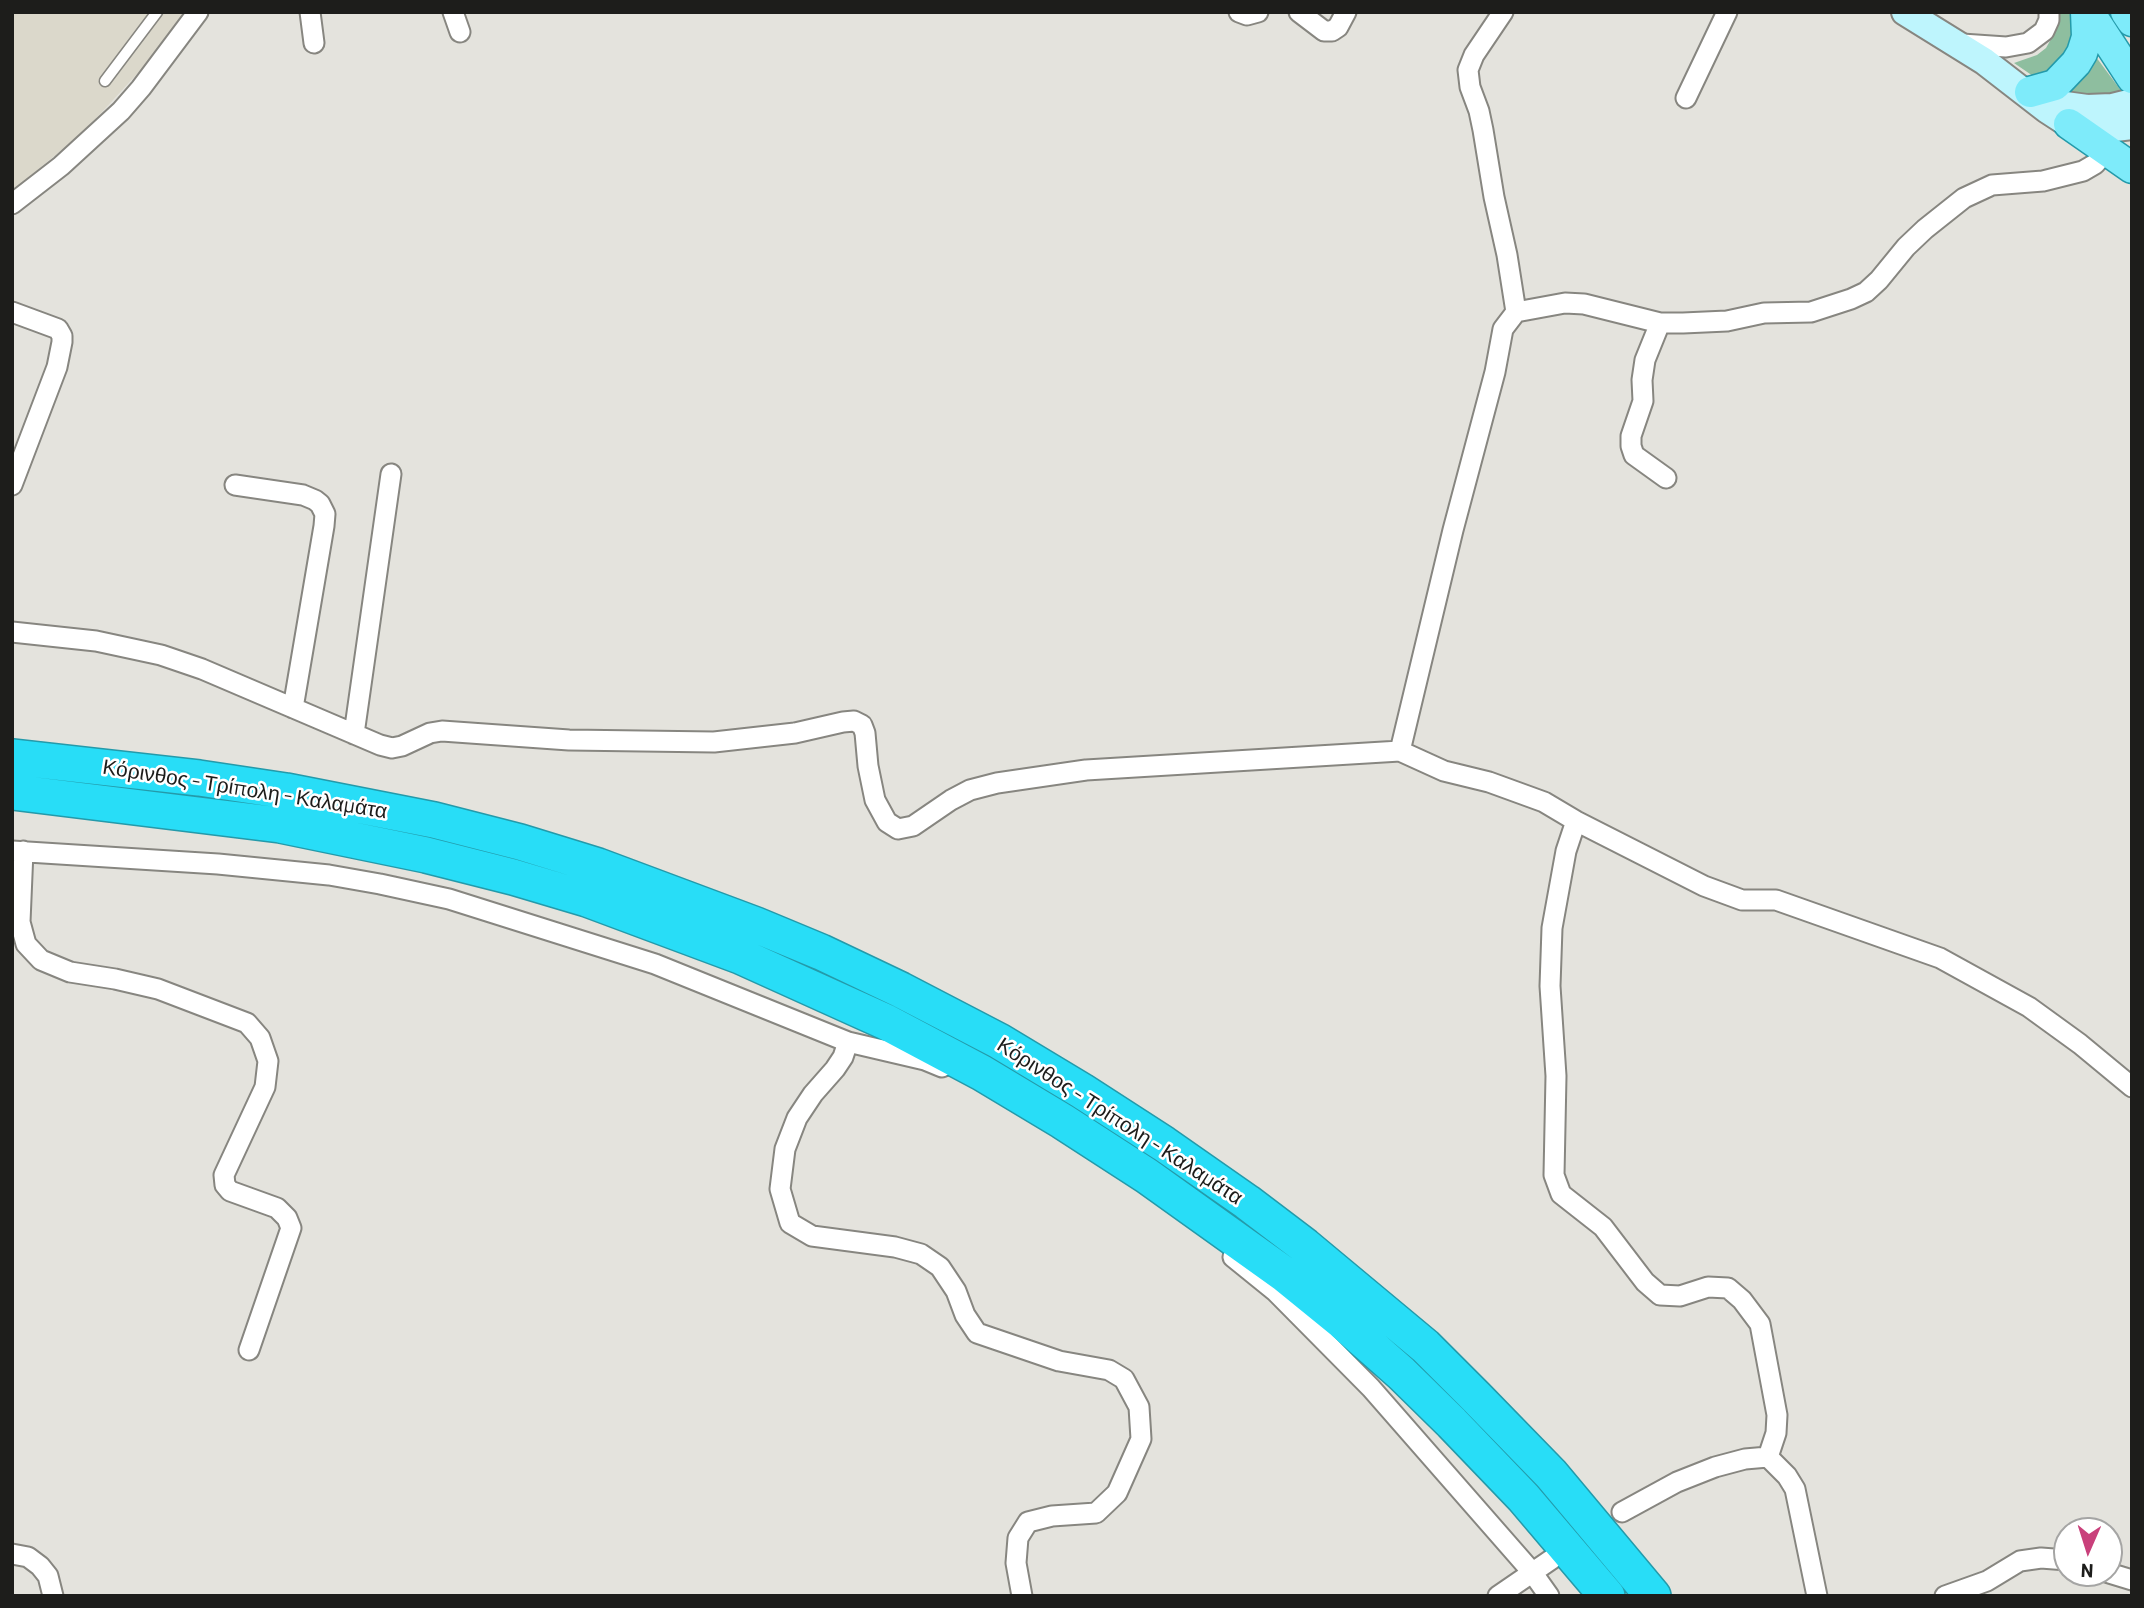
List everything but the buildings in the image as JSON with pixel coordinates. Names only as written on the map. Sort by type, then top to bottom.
[{"type":"highway","name":"Κόρινθος - Τρίπολη - Καλαμάτα","points":[[12,757],[172,774],[286,790],[434,820],[520,842],[598,866],[756,925],[901,990],[999,1041],[1082,1091],[1164,1144],[1305,1246],[1425,1346],[1476,1397],[1551,1474],[1653,1596]]},
{"type":"highway","name":"Κόρινθος - Τρίπολη - Καλαμάτα","points":[[12,792],[280,825],[426,855],[513,877],[600,904],[740,956],[886,1022],[982,1073],[1062,1121],[1147,1176],[1284,1274],[1391,1364],[1452,1423],[1523,1497],[1607,1596]]},
{"type":"main road","points":[[1905,12],[1958,43],[2132,168]]},
{"type":"main road","points":[[2022,88],[2043,90],[2054,85],[2076,63],[2086,42],[2088,12]]},
{"type":"main road","points":[[2088,12],[2132,78]]},
{"type":"main road","points":[[2126,12],[2132,21]]},
{"type":"main road","points":[[2022,88],[2052,102],[2078,107],[2112,107],[2132,102]]},
{"type":"main road","points":[[2069,124],[2098,130],[2132,127]]},
{"type":"street","points":[[12,204],[78,151],[121,111],[198,12]]},
{"type":"street","points":[[310,12],[314,43]]},
{"type":"street","points":[[453,12],[460,32]]},
{"type":"street","points":[[1239,12],[1247,15],[1258,12]]},
{"type":"street","points":[[1299,12],[1324,31],[1332,31],[1338,27],[1346,12]]},
{"type":"street","points":[[1503,12],[1474,55],[1468,70],[1483,130],[1516,312]]},
{"type":"street","points":[[1686,98],[1727,12]]},
{"type":"street","points":[[1958,43],[2006,47],[2028,43],[2044,31],[2049,12]]},
{"type":"street","points":[[1400,751],[1453,530],[1495,372],[1503,329],[1516,312],[1565,303],[1584,304],[1660,324],[1704,323],[1764,313],[1811,312],[1866,292],[1906,247],[1964,198],[1992,185],[2043,181],[2083,171],[2095,164],[2107,150]]},
{"type":"street","points":[[12,312],[58,329],[62,342],[57,367],[12,485]]},
{"type":"street","points":[[1660,324],[1645,360],[1643,401],[1631,436],[1631,446],[1634,456],[1666,478]]},
{"type":"street","points":[[354,734],[391,474]]},
{"type":"street","points":[[235,485],[303,495],[315,500],[325,514],[293,708]]},
{"type":"street","points":[[12,632],[96,642],[161,655],[202,669],[380,746],[392,748],[442,730],[569,740],[713,742],[795,733],[855,721],[862,725],[865,733],[875,800],[887,822],[898,829],[914,826],[970,790],[998,783],[1086,770],[1400,751],[1444,771],[1489,782],[1544,802],[1717,891],[1742,900],[1776,900],[1940,958],[2029,1007],[2132,1087]]},
{"type":"street","points":[[1577,821],[1566,851],[1552,929],[1550,985],[1556,1076],[1554,1175],[1561,1194],[1603,1227],[1645,1282],[1660,1295],[1680,1296],[1708,1287],[1728,1288],[1748,1308],[1760,1324],[1777,1415],[1776,1433],[1768,1457]]},
{"type":"street","points":[[249,1350],[291,1228],[278,1208],[230,1191],[225,1185],[224,1175],[265,1087],[268,1061],[260,1038],[247,1023],[158,989],[70,972],[41,960],[26,944],[20,922],[18,851],[218,864],[329,875],[435,896],[522,920],[655,964],[848,1042],[925,1060],[958,1074],[1037,1118],[1101,1161],[1275,1290],[1371,1388],[1532,1572],[1549,1596]]},
{"type":"street","points":[[848,1042],[835,1069],[797,1118],[785,1149],[780,1189],[790,1223],[813,1237],[895,1247],[921,1254],[940,1268],[956,1291],[965,1315],[976,1333],[1059,1361],[1109,1370],[1124,1379],[1139,1408],[1141,1439],[1117,1493],[1096,1513],[1052,1516],[1028,1522],[1018,1538],[1016,1563],[1022,1596]]},
{"type":"street","points":[[1622,1512],[1677,1482],[1715,1466],[1768,1457],[1787,1476],[1795,1489],[1817,1596]]},
{"type":"street","points":[[12,1554],[28,1557],[40,1566],[48,1576],[53,1596]]},
{"type":"street","points":[[1499,1596],[1552,1559]]},
{"type":"street","points":[[1945,1596],[1987,1581],[2020,1560],[2053,1559]]},
{"type":"lane","points":[[105,81],[157,12]]},
{"type":"shaded area","points":[[12,12],[188,12],[157,52],[81,134],[12,191]]},
{"type":"green space","points":[[2057,12],[2069,12],[2079,28],[2057,73],[2033,76],[2014,63],[2037,55],[2046,48],[2056,30]]},
{"type":"green space","points":[[2093,53],[2125,96],[2066,95],[2089,65]]}]
